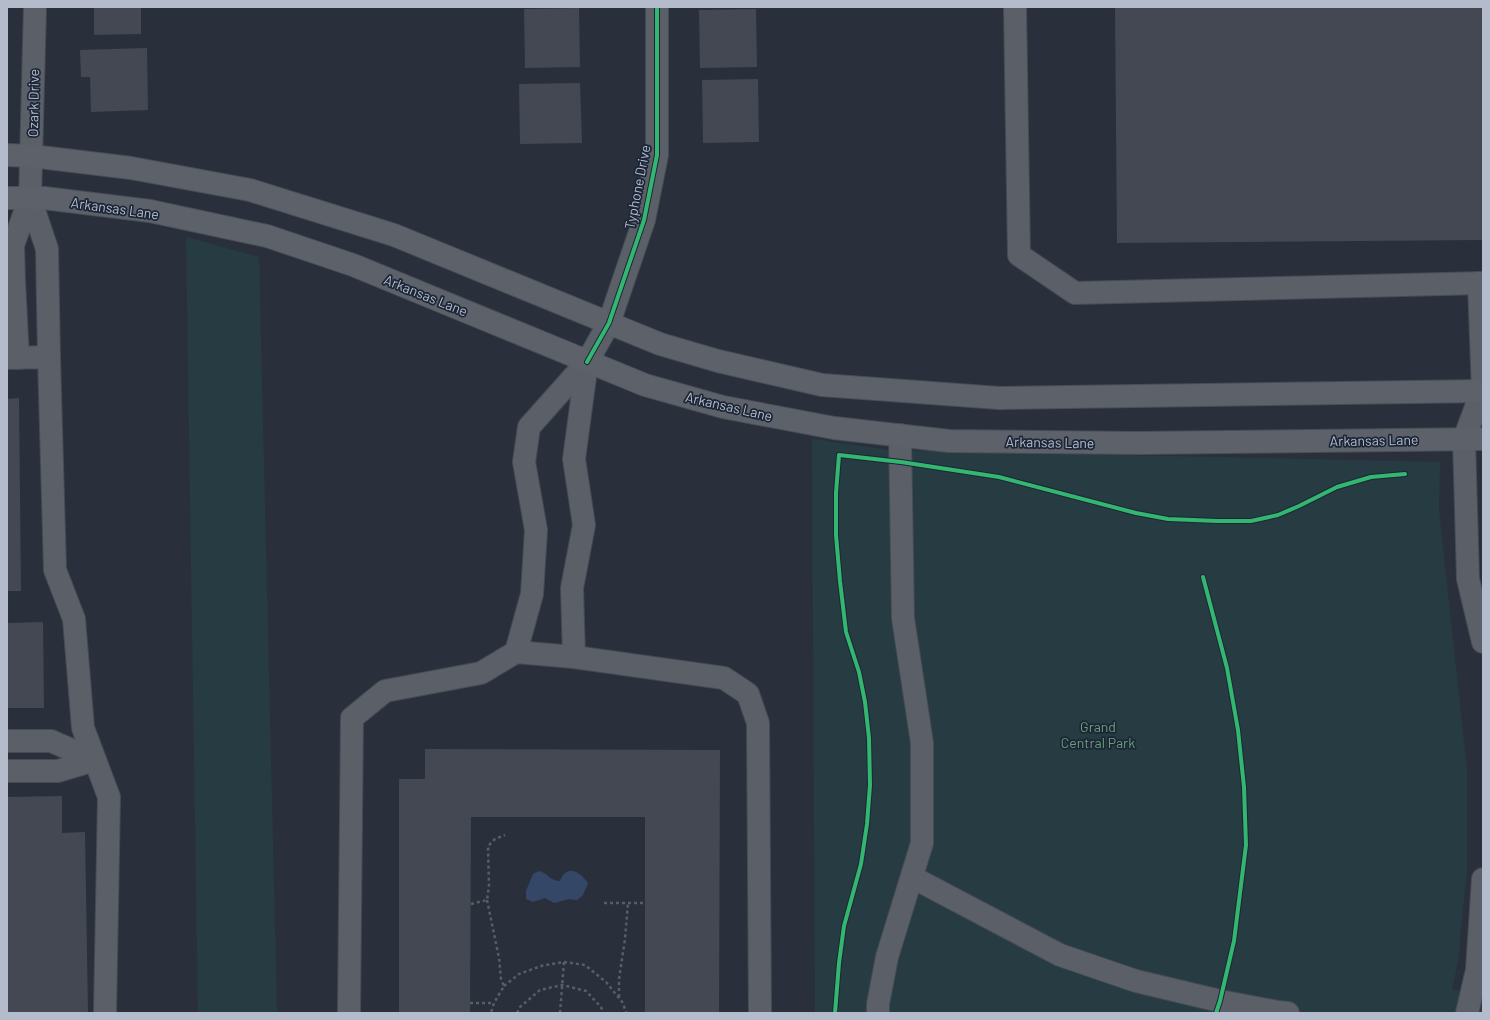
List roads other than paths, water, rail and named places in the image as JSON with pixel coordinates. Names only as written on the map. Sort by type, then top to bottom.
[{"type":"main road","points":[[7,155],[32,156],[131,168],[250,190],[394,234],[660,344],[718,361],[822,385],[999,398],[1483,391]]},
{"type":"main road","name":"Arkansas Lane","points":[[7,198],[44,198],[150,211],[267,236],[353,265],[644,385],[723,407],[834,428],[949,441],[1137,443],[1473,439]]},
{"type":"street","name":"Ozark Drive","points":[[30,198],[36,7]]},
{"type":"street","name":"Typhone Drive","points":[[587,362],[609,323],[644,220],[657,155],[657,7]]},
{"type":"street","points":[[1015,7],[1019,255],[1075,293],[1481,283],[1483,391],[1473,439],[1468,579],[1483,642]]},
{"type":"street","points":[[30,198],[14,245],[10,283],[13,358],[49,358]]},
{"type":"street","points":[[30,198],[47,249],[55,570],[74,619],[83,728],[109,798],[105,1013]]},
{"type":"street","points":[[516,652],[532,594],[536,530],[524,462],[529,427],[587,362]]},
{"type":"street","points":[[574,656],[572,588],[584,525],[574,459],[587,362]]},
{"type":"street","points":[[878,1013],[878,1004],[887,957],[922,843],[922,743],[903,618],[900,435]]},
{"type":"street","points":[[349,1013],[352,718],[385,691],[481,673],[516,652],[574,656],[724,678],[748,694],[758,723],[760,1013]]},
{"type":"street","points":[[7,741],[51,741],[95,760]]},
{"type":"street","points":[[7,771],[58,771],[95,760]]},
{"type":"street","points":[[912,877],[1060,955],[1136,981],[1220,1001],[1288,1013]]},
{"type":"street","points":[[1466,1013],[1477,970],[1483,879]]},
{"type":"water","points":[[539,871],[553,879],[560,881],[566,872],[573,871],[581,875],[588,883],[583,895],[577,900],[569,899],[554,903],[545,898],[533,902],[526,899],[526,891],[533,874]]},
{"type":"park label","name":"Grand Central Park","points":[[1098,734]]}]
